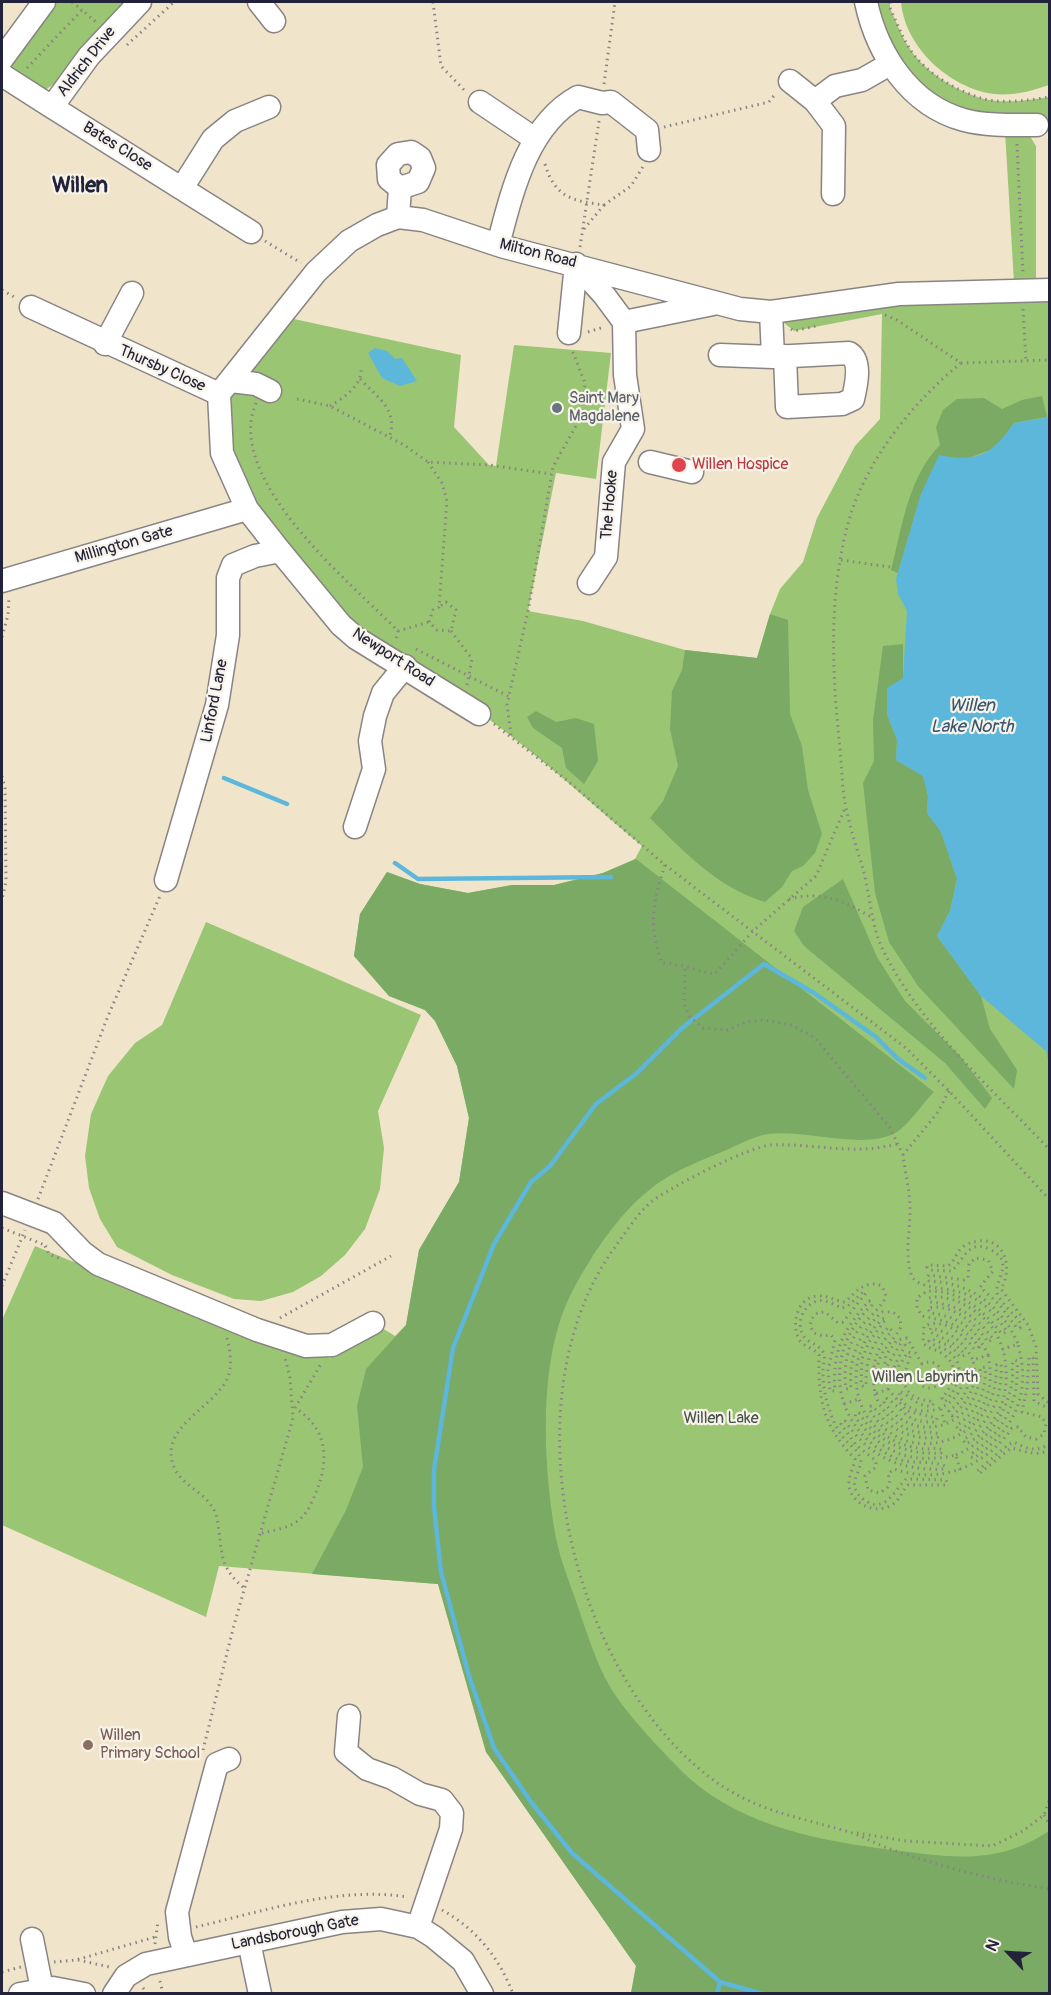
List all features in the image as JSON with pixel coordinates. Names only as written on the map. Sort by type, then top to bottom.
[{"type":"street","points":[[2,59],[44,2]]},
{"type":"street","name":"Aldrich Drive","points":[[2,75],[52,107],[89,56],[140,2]]},
{"type":"street","points":[[259,2],[274,21]]},
{"type":"street","points":[[866,2],[878,42],[902,81],[945,112],[964,120],[1037,125]]},
{"type":"street","points":[[815,101],[835,86],[862,80],[890,64]]},
{"type":"street","points":[[790,81],[815,101],[834,126],[833,194]]},
{"type":"street","points":[[498,245],[514,191],[535,139],[559,107],[578,97],[602,103],[611,102],[618,106],[648,140]]},
{"type":"street","points":[[480,102],[535,139]]},
{"type":"street","name":"Bates Close","points":[[52,107],[251,232]]},
{"type":"street","points":[[182,188],[213,139],[235,121],[269,107]]},
{"type":"street","points":[[247,508],[222,453],[225,388],[316,272],[349,241],[377,225],[398,217],[400,188]]},
{"type":"street","name":"Milton Road","points":[[398,217],[423,220],[498,245],[740,309],[771,312],[899,294],[1050,290]]},
{"type":"street","points":[[576,264],[604,295],[624,322],[717,303]]},
{"type":"street","points":[[569,335],[576,264]]},
{"type":"street","name":"Thursby Close","points":[[105,344],[132,293]]},
{"type":"street","name":"Thursby Close","points":[[31,307],[105,344],[225,388],[263,387]]},
{"type":"street","points":[[720,355],[779,357],[771,312]]},
{"type":"street","name":"The Hooke","points":[[589,583],[606,557],[614,462],[633,429],[625,375],[624,322]]},
{"type":"street","points":[[650,462],[692,472]]},
{"type":"street","name":"Newport Road","points":[[247,508],[341,624],[385,656],[405,666],[479,714]]},
{"type":"street","name":"Millington Gate","points":[[3,580],[247,508]]},
{"type":"street","name":"Linford Lane","points":[[166,880],[217,705],[228,635],[228,578],[233,566],[255,556],[280,551]]},
{"type":"street","points":[[355,827],[374,769],[370,741],[375,716],[383,693],[405,666]]},
{"type":"street","points":[[2,1203],[27,1226],[54,1223],[82,1252],[99,1264],[221,1315],[274,1328],[306,1346],[332,1345],[373,1323]]},
{"type":"street","points":[[349,1716],[346,1752],[366,1769],[392,1778],[420,1794],[442,1800],[452,1813],[451,1829],[418,1927]]},
{"type":"street","points":[[186,1955],[178,1931],[177,1912],[217,1764],[229,1759]]},
{"type":"street","name":"Landsborough Gate","points":[[114,1994],[130,1972],[156,1962],[359,1919],[381,1919],[418,1927],[463,1961],[482,1994]]},
{"type":"street","points":[[32,1939],[42,1989]]},
{"type":"street","points":[[249,1942],[260,1994]]},
{"type":"street","points":[[20,1994],[42,1989],[61,1989],[84,1994]]},
{"type":"path","points":[[72,2],[82,10]]},
{"type":"path","points":[[433,2],[441,66],[458,87],[480,102]]},
{"type":"path","points":[[576,264],[584,229],[585,202],[602,103],[615,2]]},
{"type":"path","points":[[890,2],[890,8],[909,48],[948,84],[985,99],[1011,101],[1050,97]]},
{"type":"path","points":[[584,229],[604,205],[623,194],[637,179],[648,140],[769,102],[782,86],[790,81]]},
{"type":"path","points":[[1014,124],[1026,362]]},
{"type":"path","points":[[535,139],[551,181],[573,201],[604,205]]},
{"type":"path","points":[[251,232],[316,272]]},
{"type":"path","points":[[771,312],[794,331],[827,324]]},
{"type":"path","points":[[882,314],[897,320],[961,363],[1050,360]]},
{"type":"path","points":[[511,735],[508,696],[528,611],[551,474],[583,407],[585,383],[572,350],[569,335],[624,322]]},
{"type":"path","points":[[961,363],[911,409],[858,498],[850,519],[841,560],[832,636],[835,702],[846,807],[882,947],[912,997],[942,1035],[1050,1150]]},
{"type":"path","points":[[330,406],[349,392],[360,379],[361,369]]},
{"type":"path","points":[[360,379],[392,415],[394,424],[389,438]]},
{"type":"path","points":[[263,387],[255,406],[250,437],[254,459],[311,547],[398,631]]},
{"type":"path","points":[[297,399],[330,406],[428,462],[442,483],[447,501],[439,607]]},
{"type":"path","points":[[428,462],[489,465],[551,474]]},
{"type":"path","points":[[841,560],[890,567]]},
{"type":"path","points":[[2,637],[8,606],[3,580]]},
{"type":"path","points":[[429,622],[433,610],[446,602],[456,610],[451,631]]},
{"type":"path","points":[[398,631],[429,622]]},
{"type":"path","points":[[429,622],[437,630],[451,631],[472,659],[471,675],[467,685]]},
{"type":"path","points":[[398,631],[395,640],[471,675],[508,696]]},
{"type":"path","points":[[479,714],[511,735],[569,782],[665,865],[879,1026],[949,1091],[1050,1200]]},
{"type":"path","points":[[2,776],[5,788],[6,881],[2,900]]},
{"type":"path","points":[[665,865],[654,900],[654,940],[662,963],[676,963],[685,969],[715,974],[753,931],[816,876],[846,807]]},
{"type":"path","points":[[2,1286],[108,1016],[166,880]]},
{"type":"path","points":[[788,900],[810,895],[824,896],[852,905],[874,919]]},
{"type":"path","points":[[685,969],[684,1004],[690,1017],[703,1028],[728,1030],[746,1022],[764,1020],[792,1025],[815,1038],[890,1128],[903,1155],[910,1205],[908,1254],[911,1275],[916,1283],[954,1289],[982,1303],[1007,1332],[1002,1335],[986,1313],[968,1300],[936,1291],[927,1291],[918,1298],[916,1308],[922,1316],[958,1325],[970,1334],[979,1347],[974,1349],[957,1330],[941,1324],[930,1323],[924,1326],[923,1343],[927,1348],[946,1356],[952,1365],[954,1376],[951,1389],[942,1401],[945,1402],[955,1391],[960,1377],[958,1364],[950,1352],[929,1341],[932,1339],[942,1341],[960,1357],[965,1355],[957,1344],[929,1331],[931,1328],[953,1335],[965,1344],[973,1360],[975,1379],[964,1406],[952,1416],[950,1414],[966,1392],[970,1370],[967,1369],[962,1391],[941,1410],[924,1411],[912,1408],[898,1394],[902,1391],[908,1398],[926,1406],[933,1406],[934,1403],[910,1393],[905,1383],[903,1372],[911,1353],[908,1352],[903,1358],[898,1378],[893,1379],[897,1357],[905,1345],[901,1343],[888,1366],[888,1389],[907,1411],[937,1418],[936,1422],[921,1422],[904,1415],[886,1398],[884,1402],[889,1410],[902,1420],[921,1427],[945,1424],[969,1408],[977,1394],[983,1366],[986,1380],[982,1396],[973,1412],[956,1426],[956,1429],[959,1431],[977,1415],[987,1399],[991,1380],[988,1355],[982,1340],[963,1323],[945,1315],[930,1313],[928,1308],[946,1309],[965,1318],[978,1328],[988,1342],[993,1340],[981,1324],[956,1307],[930,1302],[929,1298],[953,1300],[975,1311],[993,1328],[1004,1349],[1008,1378],[1004,1401],[986,1430],[966,1444],[963,1440],[983,1425],[994,1408],[1001,1388],[1001,1364],[996,1365],[993,1398],[984,1415],[967,1432],[947,1441],[927,1443],[911,1441],[887,1430],[869,1408],[871,1406],[891,1425],[905,1434],[929,1438],[938,1437],[939,1434],[915,1432],[900,1425],[884,1411],[875,1394],[871,1371],[878,1348],[892,1328],[889,1327],[875,1342],[868,1359],[864,1387],[861,1385],[862,1359],[869,1342],[885,1322],[883,1318],[865,1337],[858,1353],[855,1372],[859,1399],[867,1415],[892,1440],[909,1446],[943,1450],[941,1453],[926,1454],[889,1444],[875,1433],[859,1413],[856,1413],[855,1417],[866,1432],[883,1446],[898,1454],[922,1459],[956,1455],[983,1439],[996,1425],[1008,1403],[1014,1360],[1017,1361],[1018,1378],[1013,1404],[1001,1428],[986,1444],[971,1454],[971,1457],[974,1458],[989,1448],[1006,1431],[1019,1405],[1024,1377],[1018,1344],[1001,1314],[984,1297],[968,1289],[947,1282],[929,1281],[927,1278],[938,1275],[964,1280],[968,1278],[969,1264],[975,1258],[988,1260],[993,1271],[980,1287],[1020,1328],[1021,1324],[1012,1310],[997,1295],[996,1289],[1003,1266],[999,1254],[978,1246],[969,1249],[960,1257],[952,1271],[929,1270],[929,1264],[948,1266],[960,1249],[974,1242],[992,1243],[1000,1250],[1008,1265],[1008,1273],[1001,1289],[1028,1325],[1036,1347],[1038,1395],[1050,1404]]},
{"type":"path","points":[[903,1155],[938,1112],[949,1091]]},
{"type":"path","points":[[897,1144],[871,1151],[766,1145],[678,1186],[651,1202],[608,1257],[585,1296],[570,1341],[561,1399],[559,1454],[565,1513],[573,1549],[606,1641],[623,1679],[646,1713],[708,1776],[740,1797],[778,1814],[852,1832],[906,1841],[992,1846],[1023,1831],[1044,1815],[1050,1798]]},
{"type":"path","points":[[2,1228],[27,1226]]},
{"type":"path","points":[[45,1246],[49,1254],[69,1262]]},
{"type":"path","points":[[292,1418],[290,1378],[274,1328],[391,1256]]},
{"type":"path","points":[[922,1364],[911,1342],[906,1338],[897,1340],[886,1354],[882,1381],[877,1382],[879,1358],[885,1346],[901,1327],[900,1318],[893,1312],[882,1312],[867,1325],[854,1352],[851,1388],[846,1389],[844,1377],[849,1349],[858,1330],[882,1304],[886,1296],[882,1286],[874,1282],[864,1285],[845,1302],[828,1296],[814,1296],[805,1301],[796,1313],[795,1329],[801,1343],[819,1355],[818,1387],[829,1425],[855,1459],[850,1473],[849,1488],[856,1500],[868,1508],[880,1509],[890,1506],[901,1497],[908,1485],[946,1485],[946,1480],[906,1479],[896,1494],[885,1502],[874,1503],[863,1500],[854,1483],[861,1463],[860,1456],[841,1435],[831,1415],[825,1391],[825,1355],[821,1348],[806,1340],[801,1332],[800,1323],[803,1311],[812,1303],[824,1300],[842,1308],[848,1306],[863,1292],[866,1296],[843,1322],[838,1323],[825,1312],[818,1312],[812,1318],[810,1326],[814,1334],[831,1335],[835,1340],[828,1370],[830,1391],[835,1391],[834,1368],[841,1340],[850,1322],[869,1302],[872,1302],[872,1305],[853,1326],[843,1348],[840,1390],[852,1422],[867,1440],[898,1460],[945,1466],[944,1469],[922,1470],[877,1456],[857,1438],[845,1421],[842,1421],[840,1424],[856,1445],[876,1461],[876,1467],[865,1476],[868,1490],[880,1493],[885,1490],[890,1480],[888,1474],[894,1469],[926,1475],[941,1475],[960,1470],[986,1457],[1002,1443],[1012,1428],[1018,1427],[1026,1437],[1036,1439],[1044,1434],[1046,1424],[1041,1417],[1022,1412],[1028,1388],[1029,1357],[1033,1358],[1035,1374],[1034,1401],[1050,1409]]},
{"type":"path","points":[[221,1315],[231,1353],[229,1374],[219,1393],[188,1419],[177,1434],[172,1450],[173,1465],[182,1480],[214,1509],[225,1568],[244,1588]]},
{"type":"path","points":[[1004,1349],[1018,1344]]},
{"type":"path","points":[[201,1759],[244,1588],[262,1533],[295,1408],[305,1387],[332,1345]]},
{"type":"path","points":[[973,1360],[988,1355]]},
{"type":"path","points":[[922,1364],[935,1364],[941,1370],[941,1379],[936,1386],[923,1387],[917,1382],[916,1370],[922,1364]]},
{"type":"path","points":[[875,1394],[888,1389]]},
{"type":"path","points":[[844,1404],[859,1399]]},
{"type":"path","points":[[262,1533],[282,1528],[300,1519],[313,1500],[325,1465],[324,1443],[319,1431],[312,1420],[295,1408]]},
{"type":"path","points":[[941,1410],[945,1424]]},
{"type":"path","points":[[1050,1443],[1037,1450],[1026,1449],[1014,1442],[977,1471],[980,1473],[997,1462],[1011,1448],[1028,1454],[1041,1454],[1050,1450]]},
{"type":"path","points":[[956,1455],[960,1470]]},
{"type":"path","points":[[1044,1815],[1050,1826]]},
{"type":"path","points":[[852,1832],[888,1848],[1001,1882],[1050,1889]]},
{"type":"path","points":[[160,1915],[154,1937],[156,1962],[163,1994]]},
{"type":"path","points":[[2,1972],[37,1964],[76,1960],[154,1937]]},
{"type":"green space","points":[[56,2],[128,2],[60,80],[42,92],[12,69],[13,56]]},
{"type":"green space","points":[[866,2],[890,2],[890,8],[908,46],[923,64],[952,86],[984,99],[1000,101],[1049,97],[1049,119],[1020,124],[1003,122],[921,96]]},
{"type":"green space","points":[[901,2],[1049,2],[1049,85],[1022,92],[994,94],[961,83],[932,63],[920,49],[904,19]]},
{"type":"green space","points":[[1005,131],[1028,133],[1036,146],[1036,282],[1014,283]]},
{"type":"green space","name":"Willen Lake","points":[[1049,290],[1049,1993],[631,1993],[636,1966],[486,1752],[438,1584],[219,1566],[206,1617],[2,1525],[2,1320],[35,1246],[243,1332],[330,1358],[346,1346],[382,1328],[395,1336],[406,1325],[419,1250],[459,1182],[469,1118],[457,1066],[435,1021],[425,1010],[389,996],[354,956],[360,914],[387,872],[420,884],[468,893],[512,885],[554,885],[603,873],[635,859],[642,846],[519,742],[487,718],[420,674],[385,656],[247,509],[219,394],[280,316],[461,355],[454,427],[489,465],[496,466],[514,345],[611,353],[596,479],[556,473],[528,611],[583,621],[685,650],[757,658],[780,589],[803,562],[817,518],[855,446],[880,419],[882,314],[794,331],[771,312]]},
{"type":"green space","points":[[1042,396],[1047,417],[1014,423],[996,448],[963,460],[921,494],[898,573],[891,570],[913,488],[920,472],[940,445],[936,427],[943,410],[957,399],[984,398],[1002,409],[1022,400]]},
{"type":"green space","points":[[770,614],[788,620],[790,714],[802,746],[808,790],[822,834],[815,853],[803,866],[792,871],[782,887],[765,902],[732,888],[703,868],[650,818],[663,801],[678,766],[670,729],[672,691],[682,670],[685,650],[757,658]]},
{"type":"green space","points":[[903,644],[903,678],[887,714],[897,740],[896,760],[923,776],[928,796],[927,813],[941,831],[957,879],[950,911],[937,936],[981,996],[990,1029],[1017,1070],[1014,1089],[918,986],[889,942],[875,893],[863,783],[874,761],[873,720],[883,646]]},
{"type":"green space","points":[[536,711],[556,722],[576,718],[594,724],[598,761],[584,784],[566,768],[562,748],[533,728],[527,717]]},
{"type":"green space","points":[[636,859],[934,1092],[901,1129],[884,1137],[852,1140],[799,1134],[768,1134],[681,1170],[657,1184],[632,1206],[609,1232],[590,1261],[561,1317],[553,1347],[548,1378],[546,1445],[558,1548],[590,1642],[601,1669],[616,1696],[658,1746],[689,1778],[711,1795],[759,1820],[838,1842],[954,1856],[992,1854],[1011,1850],[1049,1831],[1049,1993],[631,1993],[636,1966],[486,1752],[438,1584],[312,1574],[346,1510],[363,1467],[357,1406],[366,1369],[406,1325],[419,1250],[459,1182],[469,1118],[457,1066],[435,1021],[425,1010],[389,996],[354,956],[360,914],[387,872],[420,884],[468,893],[512,885],[554,885],[603,873]]},
{"type":"green space","points":[[843,879],[877,957],[905,1001],[960,1056],[992,1098],[985,1109],[945,1063],[804,946],[794,931],[803,907]]},
{"type":"green space","points":[[206,922],[421,1015],[378,1111],[384,1148],[380,1189],[365,1229],[345,1255],[321,1276],[293,1292],[261,1301],[234,1299],[172,1275],[117,1247],[100,1219],[89,1188],[85,1156],[91,1114],[108,1076],[135,1043],[162,1025]]},
{"type":"water","points":[[375,348],[387,351],[395,359],[402,358],[417,381],[400,386],[382,378],[368,353]]},
{"type":"water","name":"Willen Lake North","points":[[1050,417],[1049,1064],[1046,1051],[981,996],[937,936],[950,911],[957,879],[941,832],[927,813],[928,796],[923,776],[896,760],[897,740],[887,714],[887,688],[903,678],[907,611],[898,594],[896,579],[921,494],[939,455],[975,457],[991,449],[1014,423]]},
{"type":"waterway","points":[[224,778],[287,804]]},
{"type":"waterway","points":[[395,863],[418,879],[611,877]]},
{"type":"waterway","points":[[763,1994],[720,1982],[572,1853],[531,1802],[494,1748],[469,1676],[441,1572],[434,1507],[434,1470],[453,1348],[494,1244],[531,1182],[550,1166],[596,1104],[637,1073],[682,1028],[764,964],[814,993],[876,1037],[898,1059],[925,1078]]},
{"type":"waterway","points":[[717,1994],[720,1982]]},
{"type":"place","name":"Saint Mary Magdalene","points":[[557,408]]},
{"type":"place","name":"Willen Hospice","points":[[679,465]]},
{"type":"place","name":"Willen Primary School","points":[[88,1745]]},
{"type":"district","name":"Willen","points":[[80,186]]},
{"type":"park label","name":"Willen Labyrinth","points":[[925,1378]]}]
